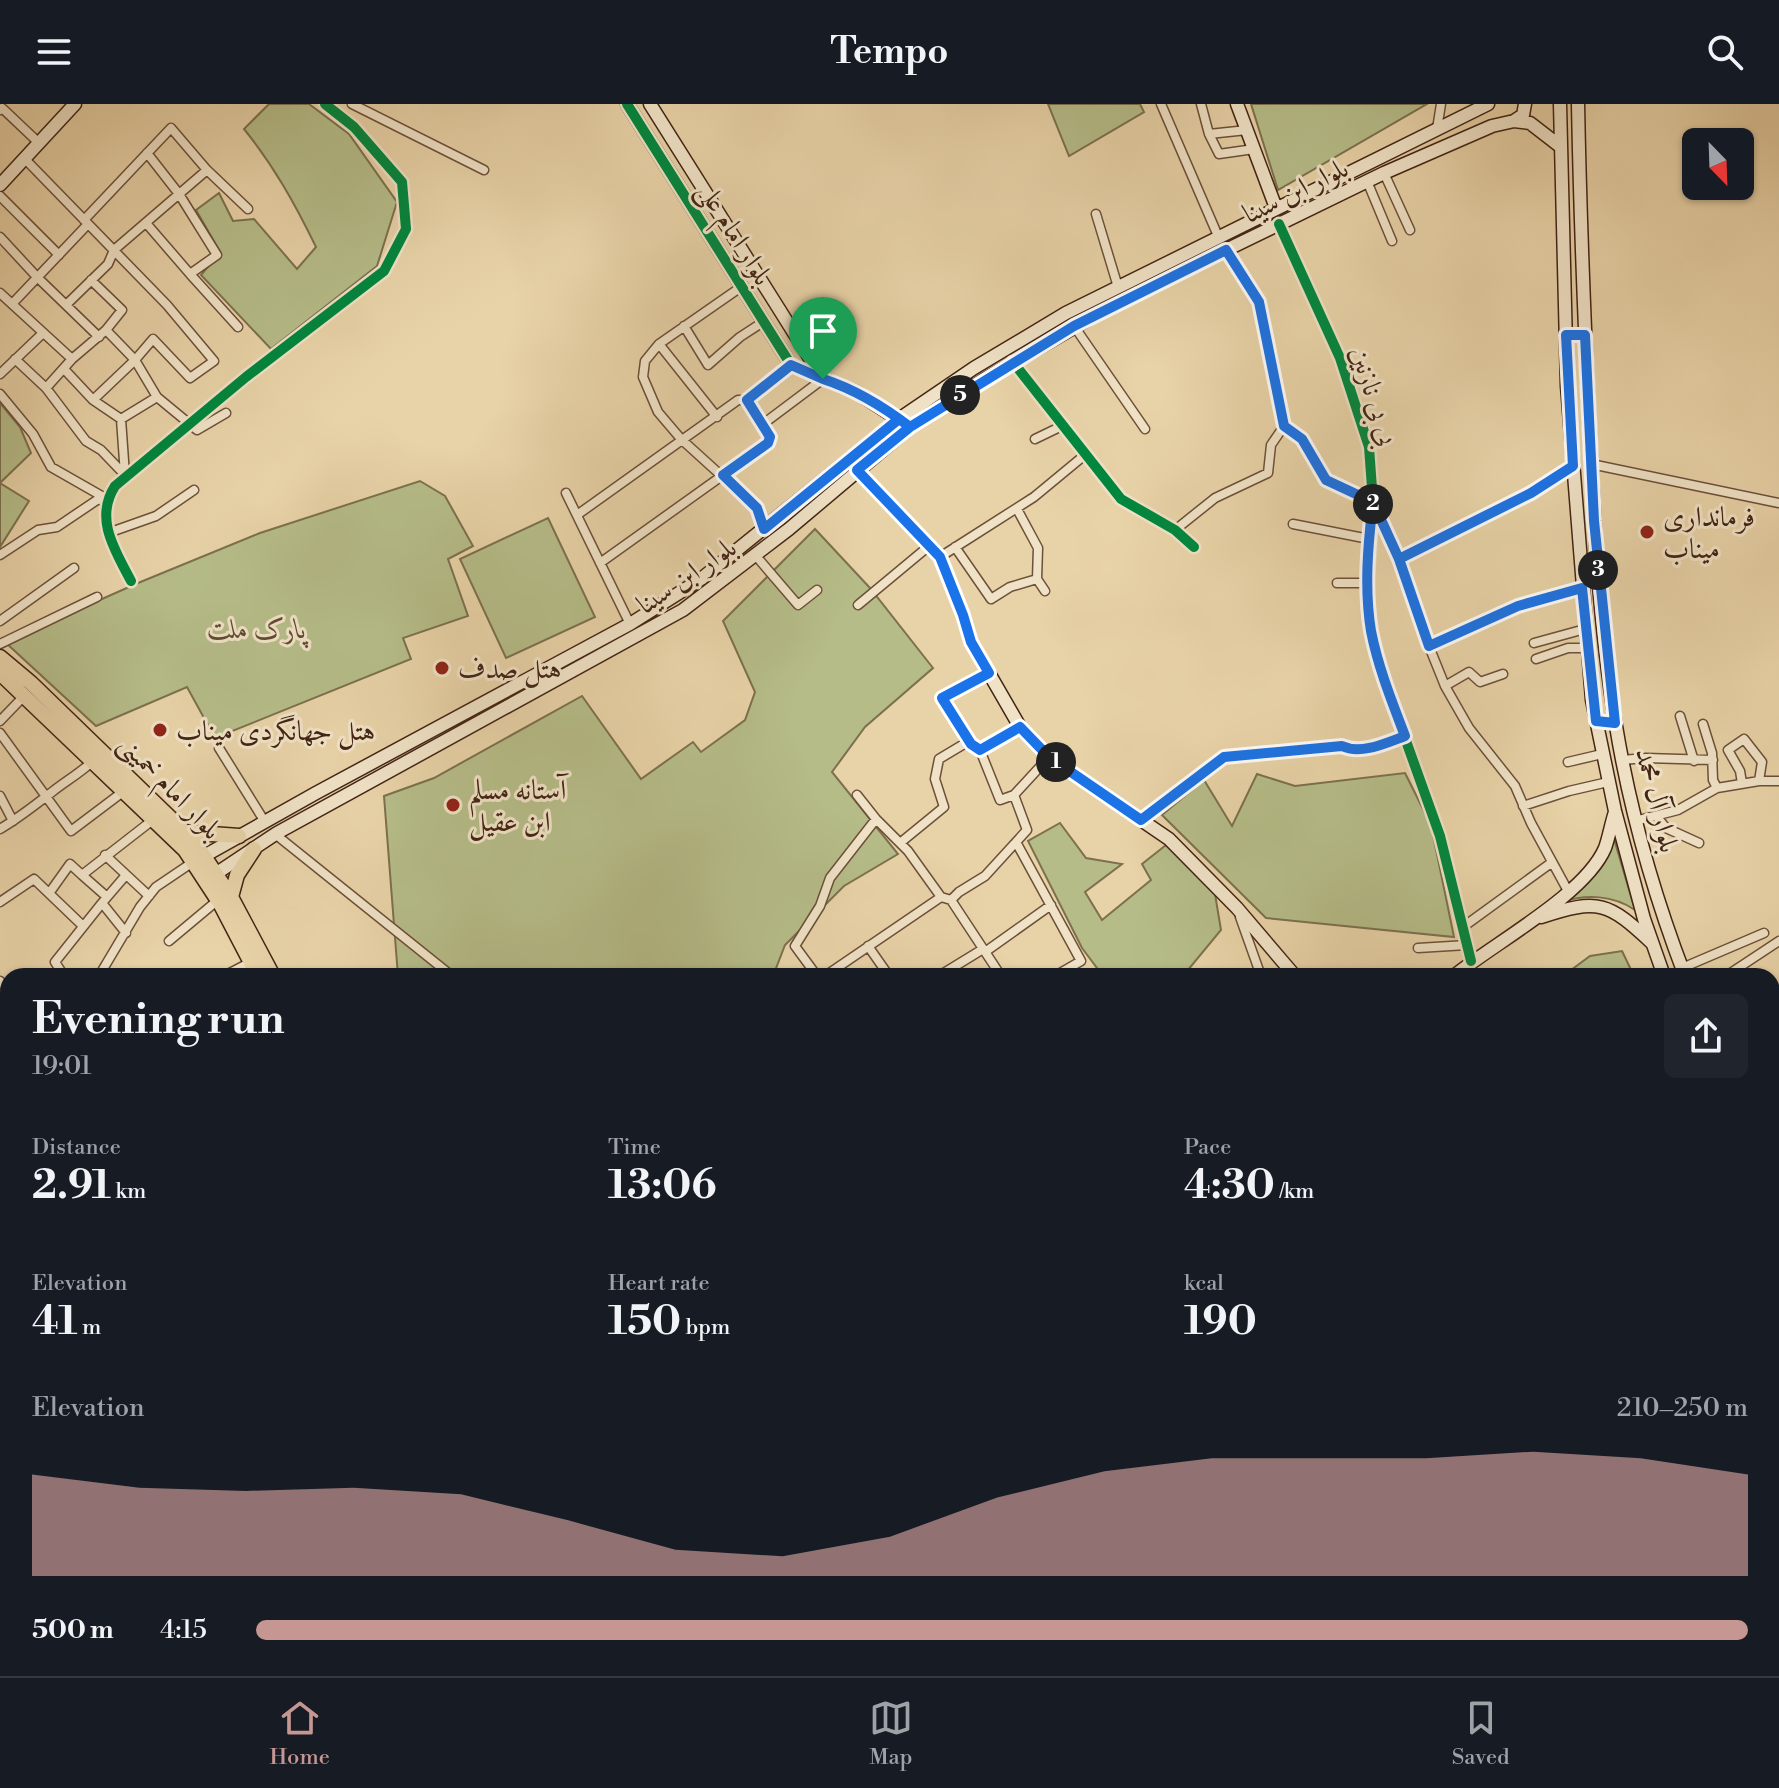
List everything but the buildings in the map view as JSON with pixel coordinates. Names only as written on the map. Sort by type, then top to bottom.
[{"type":"main road","name":"بلوار امام علی","points":[[627,104],[791,365]]},
{"type":"main road","name":"بلوار امام علی","points":[[650,104],[823,379]]},
{"type":"main road","points":[[1237,104],[1276,208]]},
{"type":"main road","name":"بلوار ابن سینا","points":[[199,859],[630,624],[701,579],[899,419],[974,368],[1066,313],[1488,104]]},
{"type":"main road","points":[[1514,121],[1523,115],[1525,104]]},
{"type":"main road","name":"بلوار آل محمد","points":[[1560,104],[1566,335],[1587,648],[1596,721],[1608,782],[1661,968]]},
{"type":"main road","name":"بلوار آل محمد","points":[[1578,104],[1591,464],[1603,622],[1615,723],[1635,821],[1666,927],[1682,968]]},
{"type":"main road","points":[[0,185],[74,105]]},
{"type":"main road","points":[[1514,121],[1530,123],[1561,147]]},
{"type":"main road","name":"بلوار ابن سینا","points":[[211,878],[275,834],[649,630],[702,597],[756,556],[910,427],[1074,326],[1384,173],[1465,136],[1514,121]]},
{"type":"main road","points":[[1566,335],[1585,335]]},
{"type":"main road","points":[[791,365],[856,392],[910,427]]},
{"type":"main road","points":[[857,470],[940,557],[971,642],[1020,727],[1049,757],[1169,839],[1237,908],[1288,968]]},
{"type":"main road","name":"بلوار امام خمینی","points":[[0,657],[31,683],[184,832],[268,968]]},
{"type":"main road","name":"بلوار امام خمینی","points":[[0,673],[185,850],[199,859]]},
{"type":"main road","points":[[1596,721],[1615,723]]},
{"type":"main road","points":[[1463,968],[1534,920],[1591,869],[1604,849],[1615,811]]},
{"type":"main road","points":[[184,832],[239,836]]},
{"type":"main road","points":[[225,899],[254,849]]},
{"type":"main road","name":"بلوار امام خمینی","points":[[225,899],[254,968]]},
{"type":"main road","points":[[1534,920],[1571,907],[1605,906],[1627,920],[1653,945]]},
{"type":"street","points":[[131,581],[108,533],[107,499],[115,486],[328,311],[384,271],[406,229],[402,182],[354,127],[325,104]]},
{"type":"street","points":[[352,104],[484,170]]},
{"type":"street","points":[[1161,104],[1218,236]]},
{"type":"street","points":[[1201,104],[1209,134],[1219,154],[1254,149]]},
{"type":"street","points":[[1437,130],[1441,104]]},
{"type":"street","points":[[1,108],[39,143]]},
{"type":"street","points":[[12,304],[171,128],[207,170],[248,209]]},
{"type":"street","points":[[1209,134],[1247,130]]},
{"type":"street","points":[[147,153],[179,194],[217,255],[190,274]]},
{"type":"street","points":[[25,159],[167,305],[214,361],[190,378],[153,339],[93,400]]},
{"type":"street","points":[[66,305],[108,264],[114,250],[207,170]]},
{"type":"street","points":[[1384,173],[1410,230]]},
{"type":"street","points":[[1367,181],[1392,241]]},
{"type":"street","points":[[0,196],[59,255]]},
{"type":"street","points":[[1096,214],[1118,287]]},
{"type":"street","points":[[146,223],[238,327]]},
{"type":"street","name":"بی بی نازنین","points":[[1279,224],[1340,358],[1369,447],[1373,502],[1368,583],[1371,630],[1381,671],[1440,836],[1471,961]]},
{"type":"street","points":[[0,237],[66,305],[135,360],[157,397],[197,430],[226,413]]},
{"type":"street","points":[[1226,250],[1259,302],[1284,426],[1302,439],[1326,480],[1373,502],[1399,559],[1445,686],[1469,728],[1515,786],[1551,863],[1568,891]]},
{"type":"street","points":[[46,388],[72,359],[103,334],[122,310],[91,280]]},
{"type":"street","points":[[741,287],[659,344],[645,361],[643,377],[658,412],[681,439],[757,508],[764,529]]},
{"type":"street","points":[[0,293],[72,359]]},
{"type":"street","points":[[684,326],[708,365],[763,322]]},
{"type":"street","points":[[1074,326],[1145,429]]},
{"type":"street","points":[[0,374],[43,333]]},
{"type":"street","points":[[659,344],[717,417]]},
{"type":"street","points":[[15,359],[46,388],[86,441],[101,450],[125,475]]},
{"type":"street","points":[[1013,362],[1121,499],[1175,530],[1194,547]]},
{"type":"street","points":[[577,515],[738,400],[747,400],[791,365]]},
{"type":"street","points":[[64,369],[93,400],[121,419]]},
{"type":"street","points":[[763,424],[823,379]]},
{"type":"street","points":[[0,394],[33,434],[51,467],[107,499]]},
{"type":"street","points":[[121,419],[157,397]]},
{"type":"street","points":[[600,563],[768,443],[770,437],[747,400]]},
{"type":"street","points":[[121,419],[125,475]]},
{"type":"street","points":[[1035,439],[1064,425]]},
{"type":"street","points":[[1175,530],[1215,498],[1268,473],[1271,445],[1284,426]]},
{"type":"street","points":[[940,557],[1017,509],[1086,454]]},
{"type":"street","points":[[1591,464],[1779,503]]},
{"type":"street","points":[[1399,559],[1531,493],[1573,466]]},
{"type":"street","points":[[108,533],[156,516],[194,490]]},
{"type":"street","points":[[566,493],[630,624]]},
{"type":"street","points":[[0,555],[38,530],[57,527],[97,500],[107,499]]},
{"type":"street","points":[[1017,509],[1038,548],[1037,579],[1045,591]]},
{"type":"street","points":[[1293,524],[1369,539]]},
{"type":"street","points":[[858,605],[929,546]]},
{"type":"street","points":[[955,547],[991,599],[1010,587],[1037,579]]},
{"type":"street","points":[[756,556],[798,605],[817,590]]},
{"type":"street","points":[[0,621],[74,568]]},
{"type":"street","points":[[1337,583],[1368,583]]},
{"type":"street","points":[[1429,646],[1518,606],[1582,588]]},
{"type":"street","points":[[0,644],[97,597]]},
{"type":"street","points":[[1534,643],[1585,629]]},
{"type":"street","points":[[1536,659],[1568,648],[1587,648]]},
{"type":"street","points":[[1445,686],[1469,672],[1480,682],[1503,674]]},
{"type":"street","points":[[989,673],[942,698],[969,741],[980,750],[1000,800],[1014,795],[1049,757]]},
{"type":"street","points":[[0,721],[25,694]]},
{"type":"street","points":[[1680,716],[1694,761]]},
{"type":"street","points":[[1703,724],[1717,788]]},
{"type":"street","points":[[980,750],[1020,727]]},
{"type":"street","points":[[0,733],[71,831],[125,791]]},
{"type":"street","points":[[1141,820],[1224,757],[1342,746],[1350,750],[1377,747],[1405,736]]},
{"type":"street","points":[[1742,783],[1740,771],[1728,750],[1744,739],[1762,762],[1759,781]]},
{"type":"street","points":[[900,843],[944,807],[935,779],[939,759],[969,741]]},
{"type":"street","points":[[219,748],[265,822]]},
{"type":"street","points":[[1568,762],[1602,754]]},
{"type":"street","points":[[1622,760],[1679,758],[1713,762],[1732,757]]},
{"type":"street","points":[[0,829],[46,798],[93,760]]},
{"type":"street","points":[[1635,821],[1678,810],[1717,788],[1779,781]]},
{"type":"street","points":[[1523,806],[1608,782]]},
{"type":"street","points":[[857,795],[900,843],[941,897],[951,900],[996,968]]},
{"type":"street","points":[[951,900],[985,876],[1027,830],[1014,795]]},
{"type":"street","points":[[0,796],[13,821]]},
{"type":"street","points":[[1657,817],[1666,828],[1699,843]]},
{"type":"street","points":[[82,875],[154,819]]},
{"type":"street","points":[[811,968],[795,946],[820,906],[830,878],[876,819]]},
{"type":"street","points":[[275,834],[442,968]]},
{"type":"street","points":[[1016,842],[1081,961],[1069,968]]},
{"type":"street","points":[[105,855],[149,896]]},
{"type":"street","points":[[104,968],[156,887],[199,859]]},
{"type":"street","points":[[1463,927],[1551,863]]},
{"type":"street","points":[[50,892],[70,864],[105,900],[126,933]]},
{"type":"street","points":[[59,968],[55,962],[126,875]]},
{"type":"street","points":[[0,902],[34,879],[83,926]]},
{"type":"street","points":[[836,968],[941,897]]},
{"type":"street","points":[[169,941],[225,899]]},
{"type":"street","points":[[953,968],[1051,905]]},
{"type":"street","points":[[1237,908],[1258,968]]},
{"type":"street","points":[[1692,968],[1764,933]]},
{"type":"street","points":[[1738,968],[1779,941]]},
{"type":"street","points":[[1418,948],[1467,945]]},
{"type":"street","points":[[868,946],[883,968]]},
{"type":"green space","points":[[269,104],[309,104],[349,134],[397,202],[377,266],[271,349],[201,275],[220,252],[196,210],[219,193],[233,221],[254,219],[297,269],[316,247],[283,186],[244,129]]},
{"type":"green space","points":[[1048,104],[1140,104],[1144,112],[1069,156]]},
{"type":"green space","points":[[1251,104],[1427,104],[1278,190]]},
{"type":"green space","points":[[0,403],[20,427],[31,453],[0,483]]},
{"type":"green space","name":"پارک ملت","points":[[420,481],[445,496],[473,546],[448,559],[468,616],[403,638],[411,659],[215,738],[187,687],[96,726],[5,642],[260,533]]},
{"type":"green space","points":[[0,483],[29,501],[0,547]]},
{"type":"green space","points":[[548,518],[595,617],[506,658],[460,559]]},
{"type":"green space","points":[[815,529],[870,588],[933,668],[865,727],[832,772],[898,854],[844,886],[785,945],[776,968],[397,968],[384,796],[434,778],[582,696],[641,779],[693,742],[701,752],[745,720],[755,692],[723,621]]},
{"type":"green space","points":[[1405,773],[1431,825],[1454,937],[1266,918],[1162,815],[1204,780],[1232,826],[1257,774],[1295,786]]},
{"type":"green space","points":[[1060,823],[1086,858],[1122,864],[1085,892],[1102,920],[1151,880],[1142,864],[1166,845],[1215,894],[1221,930],[1190,968],[1097,968],[1082,948],[1028,841]]},
{"type":"green space","points":[[1614,839],[1635,910],[1618,901],[1599,897],[1562,902],[1601,868]]},
{"type":"green space","points":[[1622,951],[1630,968],[1574,968],[1590,956]]},
{"type":"cycle path","points":[[131,581],[109,534],[106,510],[115,486],[246,377],[384,271],[406,229],[402,182],[354,127],[325,104]]},
{"type":"cycle path","points":[[627,104],[791,365],[856,392],[899,419]]},
{"type":"cycle path","points":[[1279,224],[1340,358],[1369,447],[1373,502],[1367,591],[1371,630],[1381,671],[1440,836],[1471,961]]},
{"type":"cycle path","points":[[1013,362],[1121,499],[1175,530],[1194,547]]},
{"type":"place","name":"فرمانداری میناب","points":[[1647,532]]},
{"type":"place","name":"هتل صدف","points":[[442,668]]},
{"type":"place","name":"هتل جهانگردی میناب","points":[[160,730]]},
{"type":"place","name":"آستانه مسلم ابن عقیل","points":[[453,805]]},
{"type":"route","points":[[823,379],[791,365],[747,400],[770,437],[768,443],[723,475],[757,508],[764,529],[899,419],[910,427],[1074,326],[1226,250],[1259,302],[1284,426],[1302,439],[1326,480],[1373,502],[1389,533],[1399,559],[1531,493],[1573,466],[1566,335],[1585,335],[1594,521],[1615,723],[1596,721],[1582,588],[1518,606],[1429,646],[1389,533],[1373,502],[1367,591],[1371,630],[1381,671],[1405,736],[1377,747],[1350,750],[1342,746],[1224,757],[1141,820],[1049,757],[1020,727],[980,750],[971,744],[942,698],[989,673],[971,642],[940,557],[857,470],[910,427],[899,419],[856,392],[823,379]]}]
